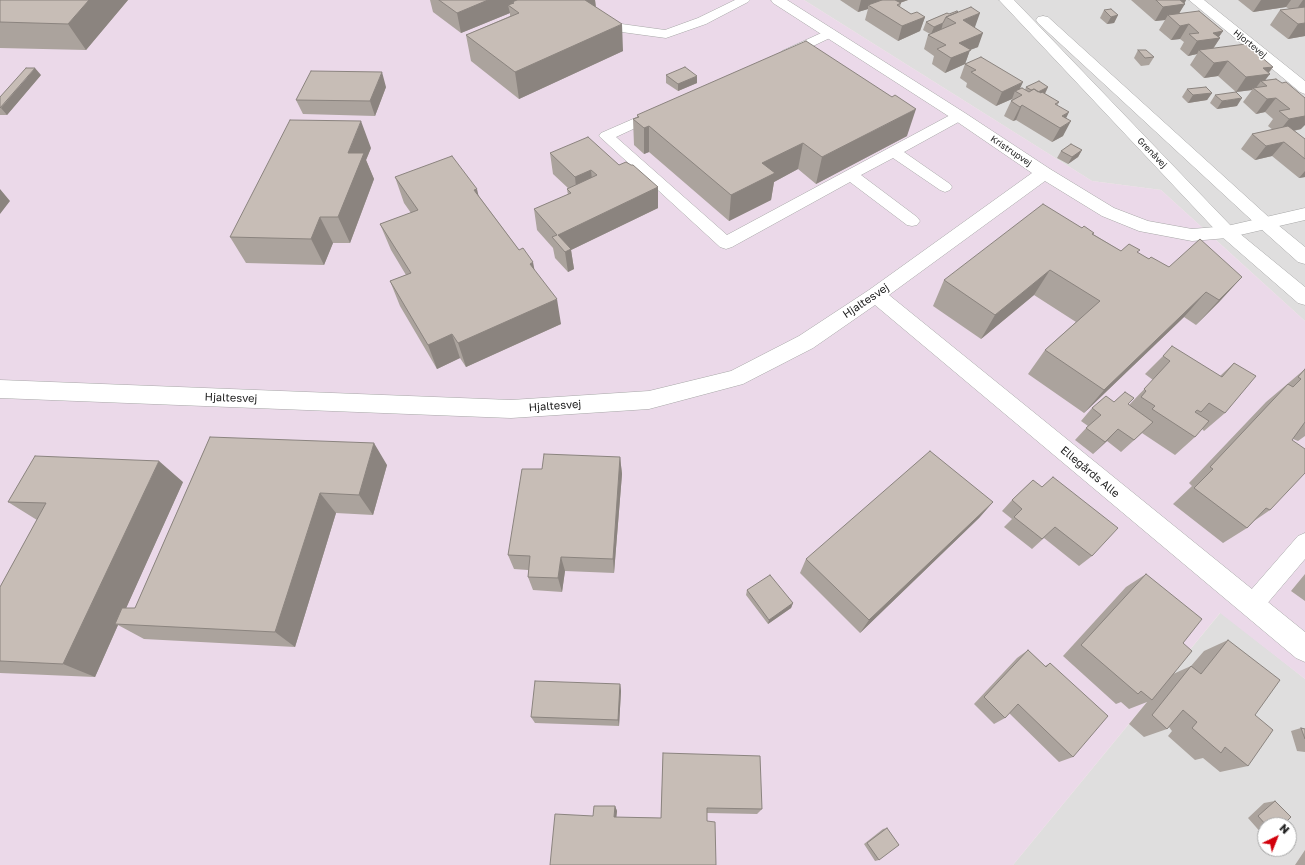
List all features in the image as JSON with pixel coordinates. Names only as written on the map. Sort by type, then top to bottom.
[{"type":"street","name":"Kristrupvej","points":[[778,0],[959,116],[1044,173],[1108,212],[1145,227],[1192,235],[1226,232],[1305,214]]},
{"type":"street","name":"Grenåvej","points":[[1006,0],[1226,232],[1305,298]]},
{"type":"street","points":[[1022,0],[1266,224],[1305,257]]},
{"type":"street","name":"Hjortevej","points":[[1196,0],[1305,89]]},
{"type":"street","name":"Hjaltesvej","points":[[0,389],[511,408],[649,400],[736,378],[806,342],[876,295],[1044,173]]},
{"type":"street","name":"Ellegårds Alle","points":[[876,295],[1305,649]]},
{"type":"lane","points":[[608,26],[666,34],[702,21],[744,0]]},
{"type":"lane","points":[[772,60],[830,33]]},
{"type":"lane","points":[[671,106],[606,136],[726,243],[959,116]]},
{"type":"lane","points":[[894,152],[945,187]]},
{"type":"lane","points":[[851,175],[912,220]]},
{"type":"lane","points":[[1252,605],[1305,543]]},
{"type":"shaded area","points":[[0,0],[804,0],[1092,181],[1161,190],[1305,321],[1305,679],[1220,613],[1013,865],[0,865]]},
{"type":"shaded area","points":[[804,0],[1305,0],[1305,321],[1161,190],[1092,181]]},
{"type":"shaded area","points":[[1221,612],[1305,679],[1305,865],[1013,865]]},
{"type":"building","points":[[0,0],[89,0],[68,24],[0,22]]},
{"type":"building","points":[[439,0],[488,0],[457,13]]},
{"type":"building","points":[[517,0],[585,0],[622,24],[515,72],[466,35],[519,13],[508,5]]},
{"type":"building","points":[[882,0],[895,0],[901,3],[897,5],[911,14],[917,12],[925,17],[902,26],[868,5]]},
{"type":"building","points":[[1156,0],[1180,0],[1185,4],[1163,7]]},
{"type":"building","points":[[971,7],[980,13],[963,20],[983,33],[959,43],[971,50],[951,58],[937,49],[946,45],[928,35],[956,23],[946,17]]},
{"type":"building","points":[[1305,7],[1305,23],[1298,24],[1280,10]]},
{"type":"building","points":[[1111,9],[1118,15],[1111,17],[1104,10]]},
{"type":"building","points":[[1199,11],[1223,31],[1213,33],[1220,38],[1197,41],[1189,34],[1199,33],[1189,24],[1180,26],[1168,15]]},
{"type":"building","points":[[958,12],[946,17],[943,23],[934,27],[926,22],[947,13],[949,14]]},
{"type":"building","points":[[806,41],[892,97],[895,95],[916,109],[822,157],[803,143],[762,163],[775,173],[731,195],[649,126],[644,128],[633,119],[639,117],[637,115]]},
{"type":"building","points":[[1246,44],[1273,67],[1263,68],[1270,74],[1246,77],[1228,61],[1214,63],[1199,50]]},
{"type":"building","points":[[1138,50],[1146,50],[1154,57],[1145,58]]},
{"type":"building","points":[[981,57],[1023,82],[1002,92],[971,72],[976,70],[965,64]]},
{"type":"building","points":[[685,67],[697,76],[678,84],[666,75]]},
{"type":"building","points":[[26,68],[35,68],[0,108],[0,97]]},
{"type":"building","points":[[311,71],[382,72],[370,101],[296,100]]},
{"type":"building","points":[[1276,79],[1282,83],[1286,82],[1305,98],[1305,116],[1289,119],[1279,111],[1290,109],[1276,98],[1267,99],[1253,88],[1267,86],[1261,81]]},
{"type":"building","points":[[1039,81],[1048,87],[1038,92],[1034,89],[1031,90],[1026,87]]},
{"type":"building","points":[[1206,87],[1212,93],[1193,95],[1187,89]]},
{"type":"building","points":[[1022,88],[1029,92],[1034,89],[1041,93],[1042,92],[1059,102],[1055,104],[1069,112],[1062,116],[1071,121],[1060,128],[1022,105],[1020,107],[1011,101],[1022,95],[1015,91]]},
{"type":"building","points":[[1236,92],[1242,98],[1222,101],[1215,95]]},
{"type":"building","points":[[290,120],[361,121],[348,153],[364,153],[338,217],[320,217],[311,239],[230,237]]},
{"type":"building","points":[[1288,126],[1305,139],[1305,159],[1284,142],[1266,146],[1252,134]]},
{"type":"building","points":[[588,137],[619,165],[626,162],[633,165],[658,187],[558,235],[571,249],[565,252],[552,237],[557,235],[534,209],[571,193],[567,189],[597,175],[591,170],[575,177],[550,153]]},
{"type":"building","points":[[1071,144],[1082,150],[1072,157],[1061,151]]},
{"type":"building","points":[[452,156],[477,189],[474,190],[519,250],[523,248],[533,262],[530,264],[557,299],[458,343],[452,334],[428,345],[390,281],[411,273],[380,224],[418,210],[395,177]]},
{"type":"building","points":[[1043,204],[1082,228],[1084,226],[1094,233],[1092,234],[1121,251],[1129,244],[1140,250],[1137,252],[1149,259],[1151,257],[1169,267],[1200,239],[1242,277],[1219,300],[1206,292],[1104,390],[1045,350],[1100,301],[1050,270],[995,315],[944,280]]},
{"type":"building","points":[[1172,346],[1222,377],[1234,363],[1256,376],[1225,413],[1209,403],[1201,412],[1197,410],[1195,412],[1209,421],[1195,437],[1152,409],[1155,406],[1141,397],[1146,391],[1144,389],[1170,361],[1163,356]]},
{"type":"building","points":[[1305,369],[1305,422],[1292,440],[1305,449],[1305,473],[1270,510],[1266,508],[1247,528],[1194,488],[1213,469],[1210,467],[1288,384],[1293,387],[1301,379],[1298,377]]},
{"type":"building","points":[[1125,392],[1134,398],[1128,404],[1153,422],[1134,440],[1118,429],[1105,442],[1086,428],[1101,415],[1092,408],[1106,396],[1114,402]]},
{"type":"building","points":[[210,437],[374,443],[359,495],[320,493],[275,632],[115,624],[122,608],[135,608]]},
{"type":"building","points":[[930,451],[993,502],[869,620],[806,559]]},
{"type":"building","points":[[544,454],[620,457],[613,559],[561,557],[558,578],[528,577],[530,556],[508,555],[522,469],[542,469]]},
{"type":"building","points":[[35,456],[159,461],[63,664],[0,661],[0,587],[46,503],[8,502]]},
{"type":"building","points":[[1053,477],[1118,528],[1092,556],[1055,527],[1042,539],[1014,517],[1022,509],[1012,500],[1033,480],[1042,487]]},
{"type":"building","points":[[1146,574],[1202,619],[1183,643],[1192,651],[1152,700],[1141,691],[1138,694],[1081,645]]},
{"type":"building","points":[[770,575],[793,603],[769,620],[747,590]]},
{"type":"building","points":[[1228,640],[1280,680],[1255,715],[1273,730],[1248,766],[1225,747],[1221,753],[1192,728],[1197,722],[1183,710],[1167,729],[1152,715],[1191,666],[1201,674]]},
{"type":"building","points":[[1028,650],[1046,667],[1050,663],[1108,716],[1073,757],[1018,704],[1005,718],[984,697]]},
{"type":"building","points":[[535,681],[620,684],[618,720],[531,717]]},
{"type":"building","points":[[1301,728],[1305,729],[1305,739]]},
{"type":"building","points":[[663,753],[760,756],[762,809],[707,808],[707,821],[715,822],[716,865],[550,865],[555,814],[593,816],[594,806],[615,806],[614,817],[661,818]]},
{"type":"building","points":[[1275,801],[1291,817],[1259,817],[1258,816]]},
{"type":"building","points":[[887,828],[899,845],[879,860],[867,843]]}]
